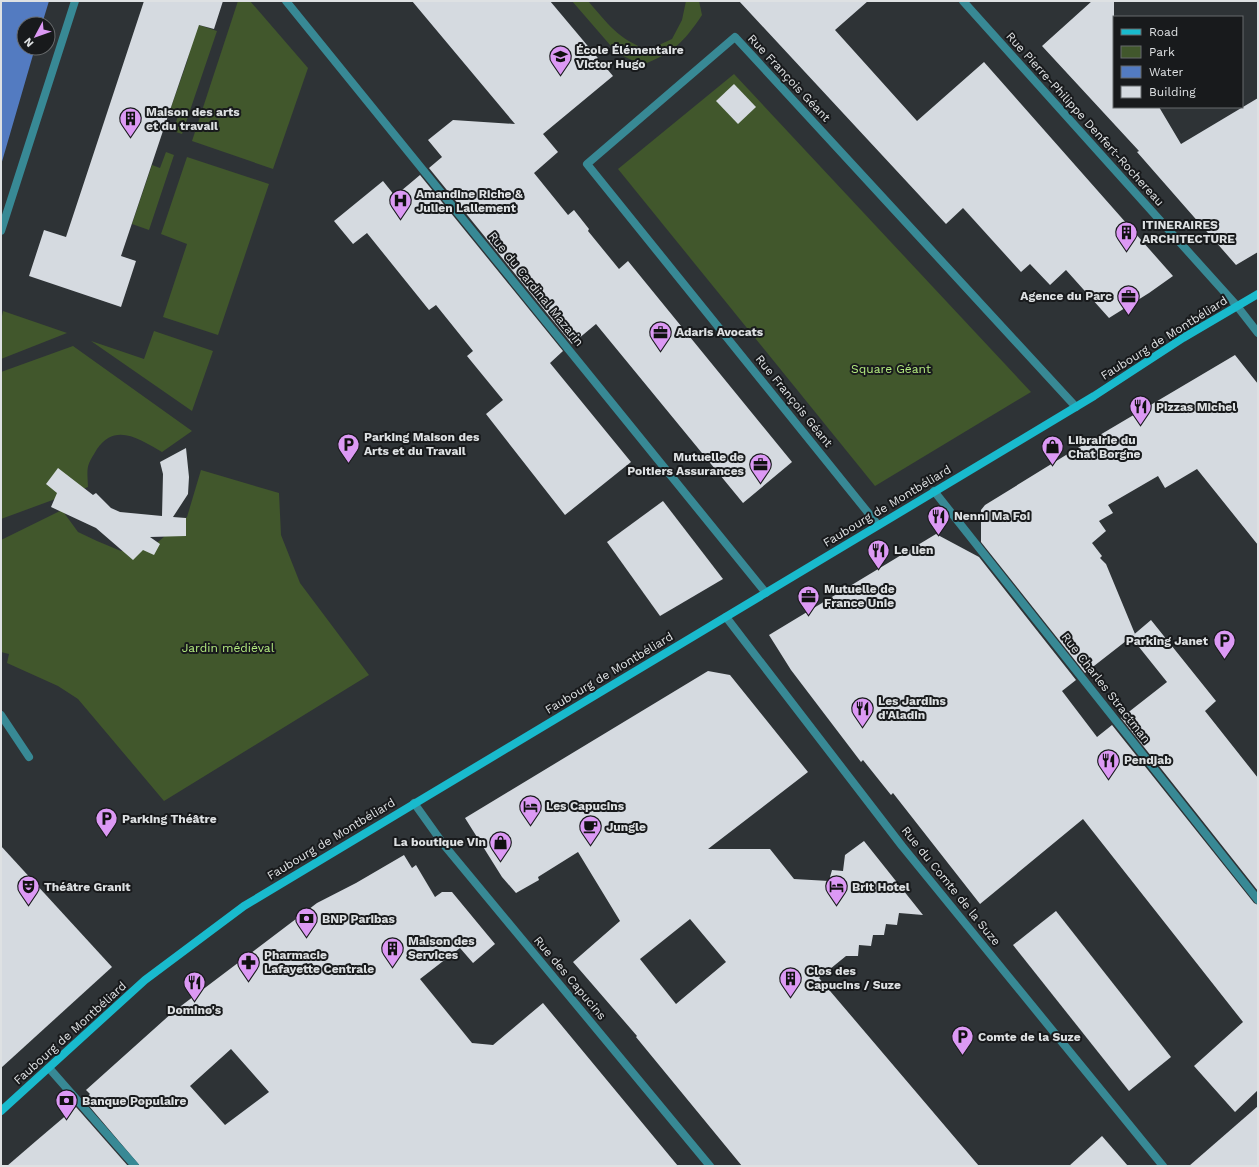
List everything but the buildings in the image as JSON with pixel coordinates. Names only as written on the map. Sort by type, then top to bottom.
[{"type":"main road","name":"Faubourg de Montbéliard","points":[[1,1111],[145,980],[244,906],[766,593],[878,524],[1076,407],[1258,294]]},
{"type":"street","points":[[1,231],[75,1]]},
{"type":"street","name":"Rue du Cardinal Mazarin","points":[[286,1],[766,593]]},
{"type":"street","name":"Rue Pierre-Philippe Denfert-Rochereau","points":[[963,1],[1237,306],[1258,333]]},
{"type":"street","name":"Rue François Géant","points":[[878,524],[587,164],[735,37],[1076,407]]},
{"type":"street","name":"Rue Charles Stractman","points":[[934,491],[1258,900]]},
{"type":"street","name":"Rue du Comte de la Suze","points":[[726,617],[902,846],[1163,1166]]},
{"type":"street","points":[[1,715],[29,757]]},
{"type":"street","name":"Rue des Capucins","points":[[414,803],[437,837],[710,1166]]},
{"type":"street","points":[[49,1068],[135,1166]]},
{"type":"green space","points":[[238,1],[250,1],[308,68],[273,169],[192,141]]},
{"type":"green space","points":[[572,1],[588,1],[608,24],[621,36],[648,50],[672,39],[682,20],[686,1],[699,1],[702,15],[677,46],[653,61],[642,65],[617,53]]},
{"type":"green space","points":[[196,24],[217,31],[182,134],[173,131],[178,116],[169,113],[187,62]]},
{"type":"green space","name":"Square Géant","points":[[734,74],[1031,392],[875,486],[618,169]]},
{"type":"green space","points":[[166,152],[174,155],[149,230],[132,224],[152,165],[160,168]]},
{"type":"green space","points":[[187,157],[269,184],[218,335],[163,317],[187,244],[161,234]]},
{"type":"green space","points":[[3,311],[67,333],[1,359],[1,321]]},
{"type":"green space","points":[[154,331],[213,351],[192,411],[91,341],[144,359]]},
{"type":"green space","points":[[73,346],[192,431],[162,452],[137,438],[120,435],[112,436],[104,441],[97,449],[91,460],[88,467],[88,487],[1,519],[1,372]]},
{"type":"green space","name":"Jardin médiéval","points":[[201,470],[279,493],[281,535],[300,583],[369,675],[164,801],[78,699],[58,686],[7,663],[9,654],[1,652],[1,540],[62,510],[78,532],[97,541],[121,551],[151,548],[187,517]]},
{"type":"water","points":[[1,1],[49,1],[44,16],[16,16],[16,56],[33,56],[1,165]]},
{"type":"place","name":"École Élémentaire Victor Hugo","points":[[561,76]]},
{"type":"place","name":"Maison des arts et du travail","points":[[130,138]]},
{"type":"place","name":"Amandine Riche & Julien Lallement","points":[[400,220]]},
{"type":"place","name":"ITINERAIRES ARCHITECTURE","points":[[1127,252]]},
{"type":"place","name":"Agence du Parc","points":[[1128,316]]},
{"type":"place","name":"Adaris Avocats","points":[[660,352]]},
{"type":"place","name":"Pizzas Michel","points":[[1140,426]]},
{"type":"place","name":"Parking Maison des Arts et du Travail","points":[[348,464]]},
{"type":"place","name":"Librairie du Chat Borgne","points":[[1052,466]]},
{"type":"place","name":"Mutuelle de Poitiers Assurances","points":[[760,484]]},
{"type":"place","name":"Nenni Ma Foi","points":[[939,536]]},
{"type":"place","name":"Le lien","points":[[878,570]]},
{"type":"place","name":"Mutuelle de France Unie","points":[[808,616]]},
{"type":"place","name":"Parking Janet","points":[[1224,660]]},
{"type":"place","name":"Les Jardins d'Aladin","points":[[862,728]]},
{"type":"place","name":"Pendjab","points":[[1108,780]]},
{"type":"place","name":"Les Capucins","points":[[531,826]]},
{"type":"place","name":"Parking Théâtre","points":[[107,838]]},
{"type":"place","name":"Jungle","points":[[590,846]]},
{"type":"place","name":"La boutique Vin","points":[[501,862]]},
{"type":"place","name":"Théâtre Granit","points":[[29,906]]},
{"type":"place","name":"Brit Hotel","points":[[837,906]]},
{"type":"place","name":"BNP Paribas","points":[[306,938]]},
{"type":"place","name":"Maison des Services","points":[[392,968]]},
{"type":"place","name":"Pharmacie Lafayette Centrale","points":[[249,982]]},
{"type":"place","name":"Clos des Capucins / Suze","points":[[791,998]]},
{"type":"place","name":"Domino's","points":[[194,1002]]},
{"type":"place","name":"Comte de la Suze","points":[[962,1056]]},
{"type":"place","name":"Banque Populaire","points":[[67,1120]]}]
